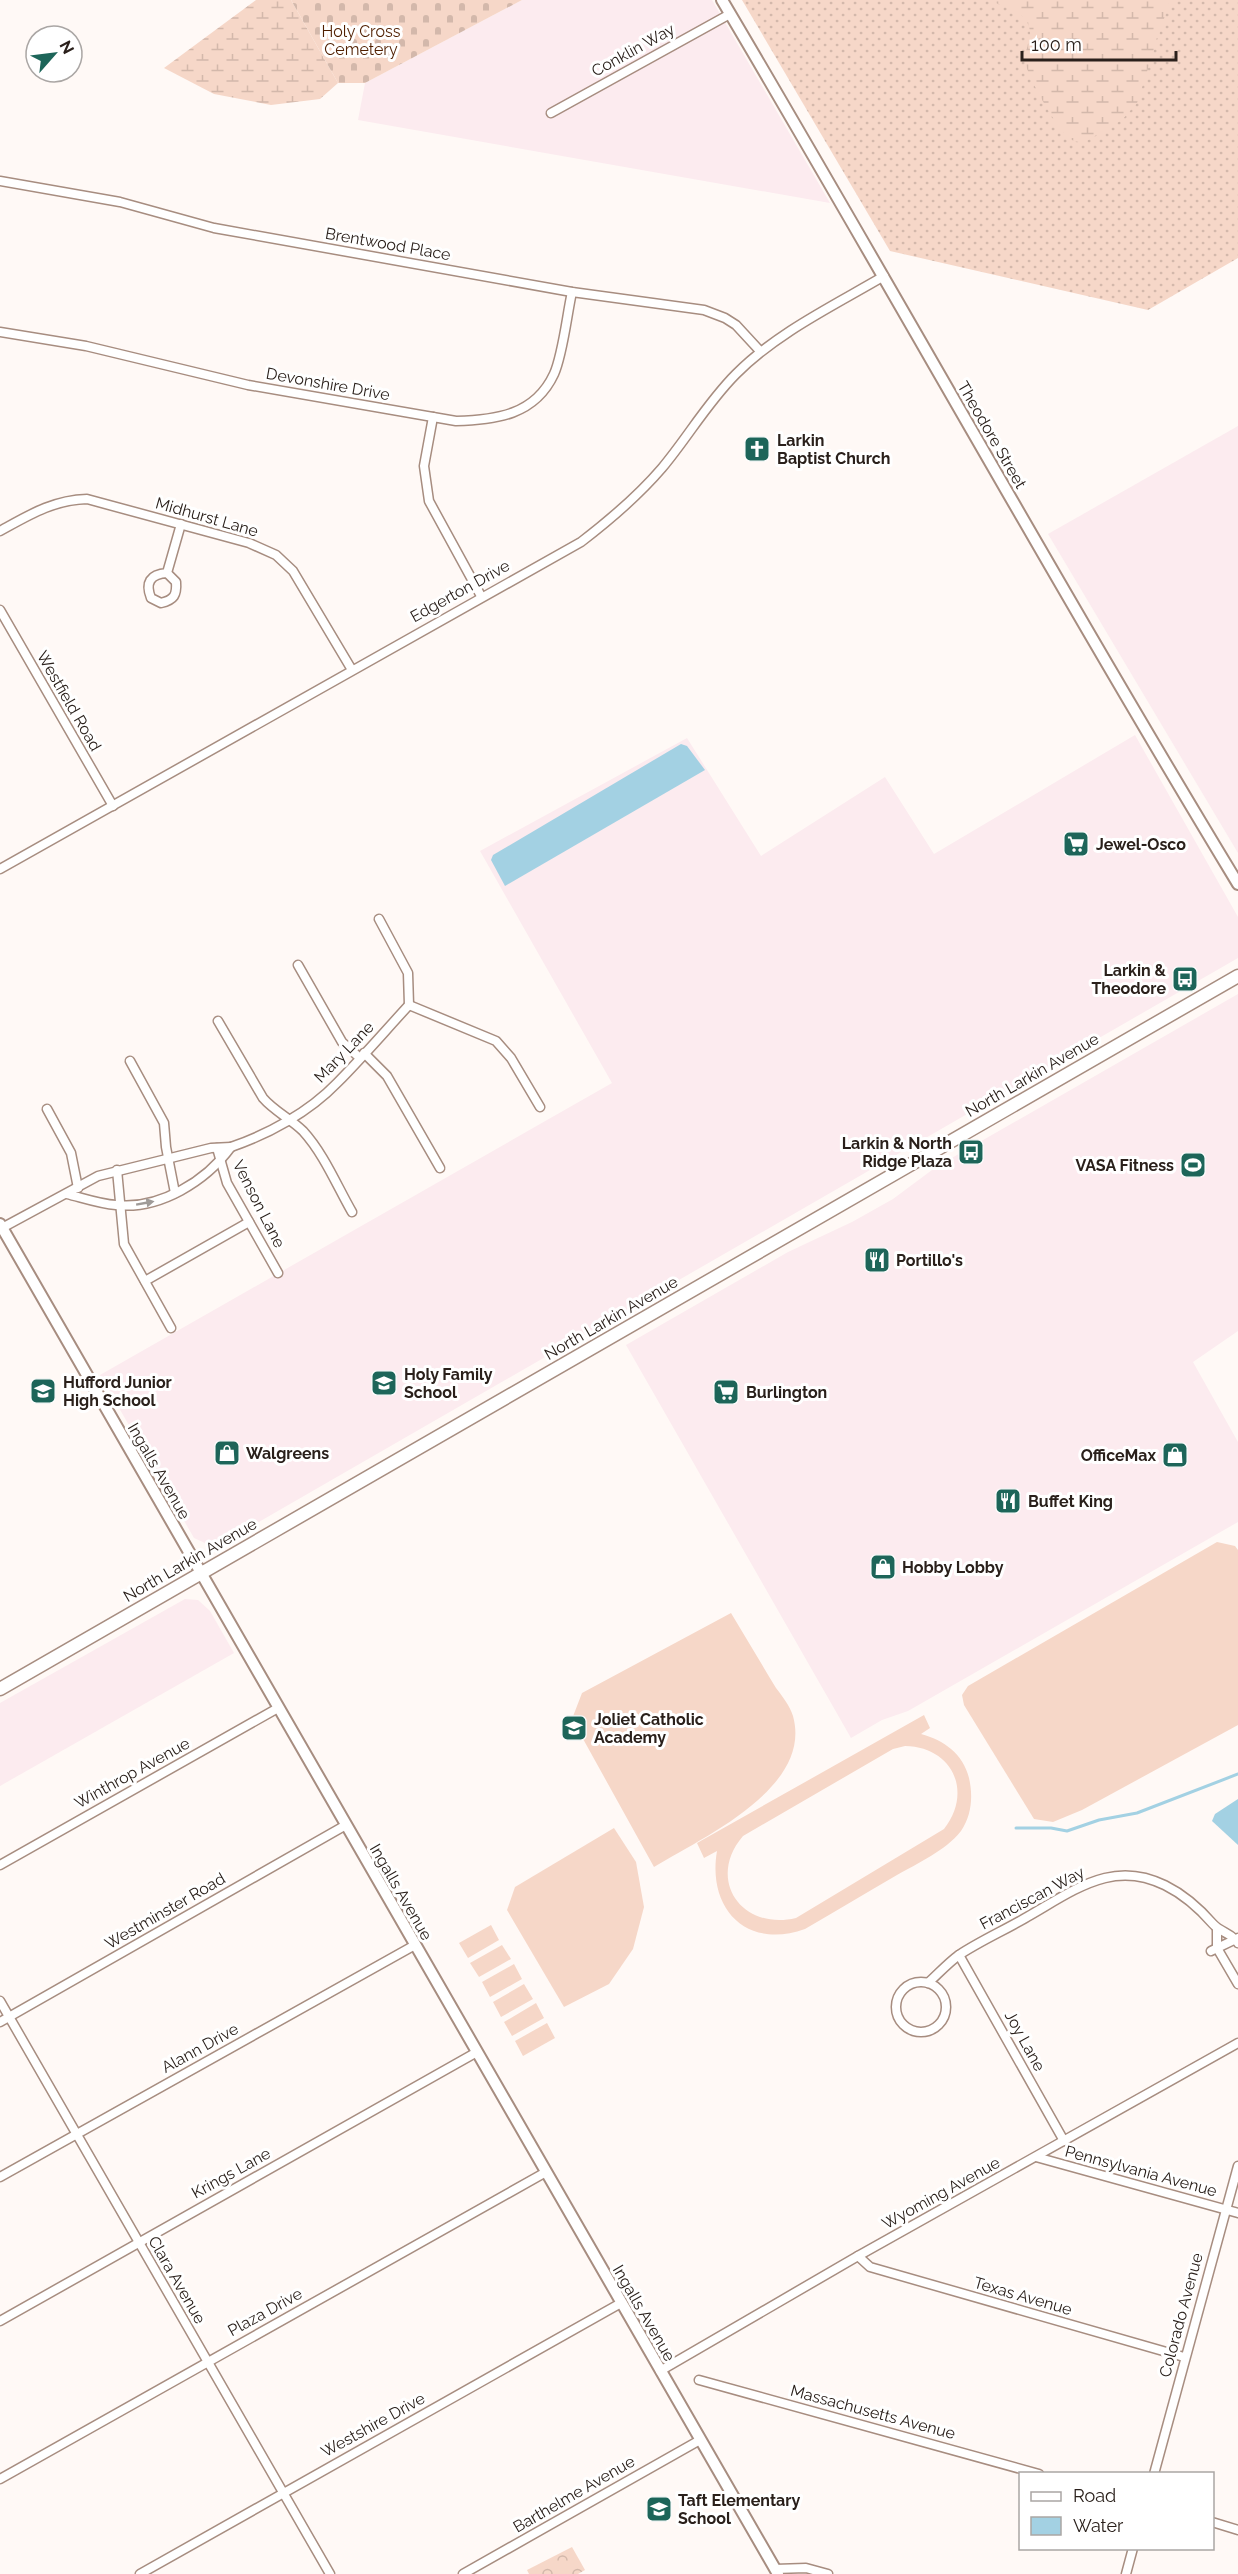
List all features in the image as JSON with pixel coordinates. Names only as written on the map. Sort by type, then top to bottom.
[{"type":"main road","name":"North Larkin Avenue","points":[[0,1689],[1238,976]]},
{"type":"street","name":"Theodore Street","points":[[722,0],[884,276],[1042,553],[1238,884]]},
{"type":"street","name":"Conklin Way","points":[[551,113],[730,14]]},
{"type":"street","name":"Brentwood Place","points":[[0,181],[120,201],[214,228],[572,292],[704,310],[736,325],[760,351]]},
{"type":"street","name":"Edgerton Drive","points":[[0,869],[481,596],[581,542],[610,520],[663,466],[703,410],[760,351],[790,330],[884,276]]},
{"type":"street","name":"Devonshire Drive","points":[[0,332],[86,346],[248,385],[456,421],[484,420],[513,414],[535,400],[554,374],[572,292]]},
{"type":"street","points":[[434,417],[424,465],[429,501],[481,596]]},
{"type":"street","name":"Midhurst Lane","points":[[0,531],[45,507],[67,500],[87,499],[249,543],[276,555],[299,581],[352,670]]},
{"type":"street","points":[[167,573],[181,524]]},
{"type":"street","name":"Westfield Road","points":[[0,610],[112,806]]},
{"type":"street","points":[[380,919],[408,973],[409,1005],[496,1041],[511,1058],[540,1107]]},
{"type":"street","points":[[298,965],[342,1042],[387,1076],[440,1168]]},
{"type":"street","name":"Mary Lane","points":[[1,1226],[67,1194],[78,1185],[117,1170],[231,1147],[249,1141],[288,1120],[337,1084],[409,1005]]},
{"type":"street","points":[[218,1021],[263,1098],[310,1141],[352,1212]]},
{"type":"street","points":[[130,1061],[164,1123],[175,1193]]},
{"type":"street","points":[[47,1109],[71,1153],[80,1197]]},
{"type":"street","points":[[67,1194],[118,1206],[156,1201],[192,1185],[220,1162],[231,1147]]},
{"type":"street","name":"Venson Lane","points":[[217,1148],[227,1183],[278,1273]]},
{"type":"street","points":[[117,1170],[118,1206],[124,1244],[171,1328]]},
{"type":"street","points":[[145,1281],[249,1222]]},
{"type":"street","name":"Ingalls Avenue","points":[[1,1226],[700,2440],[773,2572]]},
{"type":"street","name":"Winthrop Avenue","points":[[0,1865],[278,1708]]},
{"type":"street","name":"Westminster Road","points":[[0,2022],[346,1825]]},
{"type":"street","name":"Franciscan Way","points":[[928,1983],[941,1991],[947,2006],[946,2014],[942,2021],[930,2031],[914,2032],[906,2028],[896,2014],[898,1996],[910,1984],[928,1983],[959,1955],[1080,1887],[1106,1877],[1130,1876],[1157,1880],[1179,1892],[1200,1909],[1217,1929],[1237,1940]]},
{"type":"street","points":[[1217,1929],[1214,1950],[1238,1984]]},
{"type":"street","points":[[1214,1950],[1237,1940]]},
{"type":"street","name":"Alann Drive","points":[[0,2177],[415,1945]]},
{"type":"street","name":"Joy Lane","points":[[959,1955],[1064,2141]]},
{"type":"street","name":"Clara Avenue","points":[[0,2001],[330,2574]]},
{"type":"street","name":"Wyoming Avenue","points":[[660,2371],[858,2256],[1238,2043]]},
{"type":"street","name":"Krings Lane","points":[[0,2321],[477,2052]]},
{"type":"street","name":"Pennsylvania Avenue","points":[[1036,2157],[1238,2213]]},
{"type":"street","name":"Colorado Avenue","points":[[1155,2472],[1184,2357],[1238,2166]]},
{"type":"street","name":"Plaza Drive","points":[[0,2479],[546,2172]]},
{"type":"street","name":"Texas Avenue","points":[[858,2256],[870,2267],[1184,2357]]},
{"type":"street","name":"Westshire Drive","points":[[140,2574],[621,2303]]},
{"type":"street","name":"Massachusetts Avenue","points":[[699,2380],[1032,2472]]},
{"type":"street","name":"Barthelme Avenue","points":[[463,2574],[700,2440]]},
{"type":"street","points":[[1214,2523],[1238,2530]]},
{"type":"street","points":[[1126,2574],[1132,2550]]},
{"type":"street","points":[[773,2572],[806,2568],[828,2574]]},
{"type":"shaded area","points":[[522,0],[712,0],[830,203],[358,120],[365,83]]},
{"type":"shaded area","points":[[1238,426],[1238,853],[1048,534]]},
{"type":"shaded area","points":[[1135,735],[1238,917],[1238,958],[224,1542],[207,1544],[194,1538],[100,1375],[612,1083],[480,851],[687,738],[761,856],[885,777],[934,854]]},
{"type":"shaded area","points":[[1238,994],[1238,1331],[1193,1362],[1238,1442],[1238,1522],[908,1711],[882,1720],[851,1738],[626,1345],[788,1252],[852,1222],[893,1199],[936,1167]]},
{"type":"shaded area","points":[[185,1599],[198,1600],[210,1611],[234,1653],[0,1786],[0,1703]]},
{"type":"green space","points":[[256,0],[291,0],[338,83],[320,99],[271,105],[214,94],[164,68]]},
{"type":"green space","name":"Holy Cross Cemetery","points":[[291,0],[522,0],[365,83],[338,83]]},
{"type":"green space","points":[[742,0],[1238,0],[1238,258],[1148,310],[890,251]]},
{"type":"green space","points":[[984,0],[1170,0],[1137,103],[1122,120],[1083,143],[1071,140],[1065,134],[1030,77],[1025,59],[1030,32],[1025,19],[1013,10]]},
{"type":"green space","points":[[1217,1542],[1235,1546],[1238,1550],[1238,1725],[1082,1810],[1053,1822],[1034,1819],[964,1705],[962,1695],[968,1686]]},
{"type":"green space","points":[[731,1613],[790,1709],[793,1716],[795,1742],[787,1766],[771,1788],[725,1825],[654,1867],[572,1719],[582,1693]]},
{"type":"green space","points":[[924,1715],[930,1728],[921,1734],[951,1749],[962,1762],[969,1778],[971,1798],[969,1812],[965,1825],[955,1838],[931,1856],[805,1929],[784,1934],[765,1934],[749,1929],[736,1920],[725,1907],[718,1891],[717,1851],[704,1858],[697,1843]],"holes":[[[905,1746],[922,1748],[935,1754],[946,1763],[957,1787],[957,1801],[953,1815],[944,1829],[796,1918],[776,1920],[759,1917],[745,1909],[735,1898],[729,1884],[728,1869],[732,1852],[743,1836],[893,1749]]]},
{"type":"green space","points":[[614,1828],[636,1862],[644,1907],[633,1949],[609,1984],[564,2007],[507,1910],[515,1887]]},
{"type":"green space","points":[[491,1925],[499,1940],[468,1958],[459,1943]]},
{"type":"green space","points":[[502,1945],[511,1959],[479,1977],[470,1963]]},
{"type":"green space","points":[[514,1964],[522,1979],[490,1997],[482,1982]]},
{"type":"green space","points":[[524,1984],[533,1999],[501,2017],[493,2002]]},
{"type":"green space","points":[[536,2003],[544,2018],[512,2036],[504,2022]]},
{"type":"green space","points":[[547,2023],[555,2038],[523,2056],[515,2041]]},
{"type":"green space","points":[[572,2547],[585,2570],[578,2574],[529,2574],[527,2570]]},
{"type":"water","points":[[681,744],[687,746],[705,770],[505,886],[491,860],[493,855]]},
{"type":"water","points":[[1238,1799],[1238,1845],[1212,1821],[1215,1814]]},
{"type":"waterway","points":[[1016,1828],[1051,1828],[1067,1831],[1099,1820],[1137,1813],[1238,1774]]},
{"type":"place","name":"Larkin Baptist Church","points":[[757,449]]},
{"type":"place","name":"Jewel-Osco","points":[[1076,844]]},
{"type":"place","name":"Larkin & Theodore","points":[[1185,979]]},
{"type":"place","name":"Larkin & North Ridge Plaza","points":[[971,1152]]},
{"type":"place","name":"VASA Fitness","points":[[1193,1165]]},
{"type":"place","name":"Portillo's","points":[[877,1260]]},
{"type":"place","name":"Holy Family School","points":[[384,1383]]},
{"type":"place","name":"Hufford Junior High School","points":[[43,1391]]},
{"type":"place","name":"Burlington","points":[[726,1392]]},
{"type":"place","name":"Walgreens","points":[[227,1453]]},
{"type":"place","name":"OfficeMax","points":[[1175,1455]]},
{"type":"place","name":"Buffet King","points":[[1008,1501]]},
{"type":"place","name":"Hobby Lobby","points":[[883,1567]]},
{"type":"place","name":"Joliet Catholic Academy","points":[[574,1728]]},
{"type":"place","name":"Taft Elementary School","points":[[659,2509]]}]
